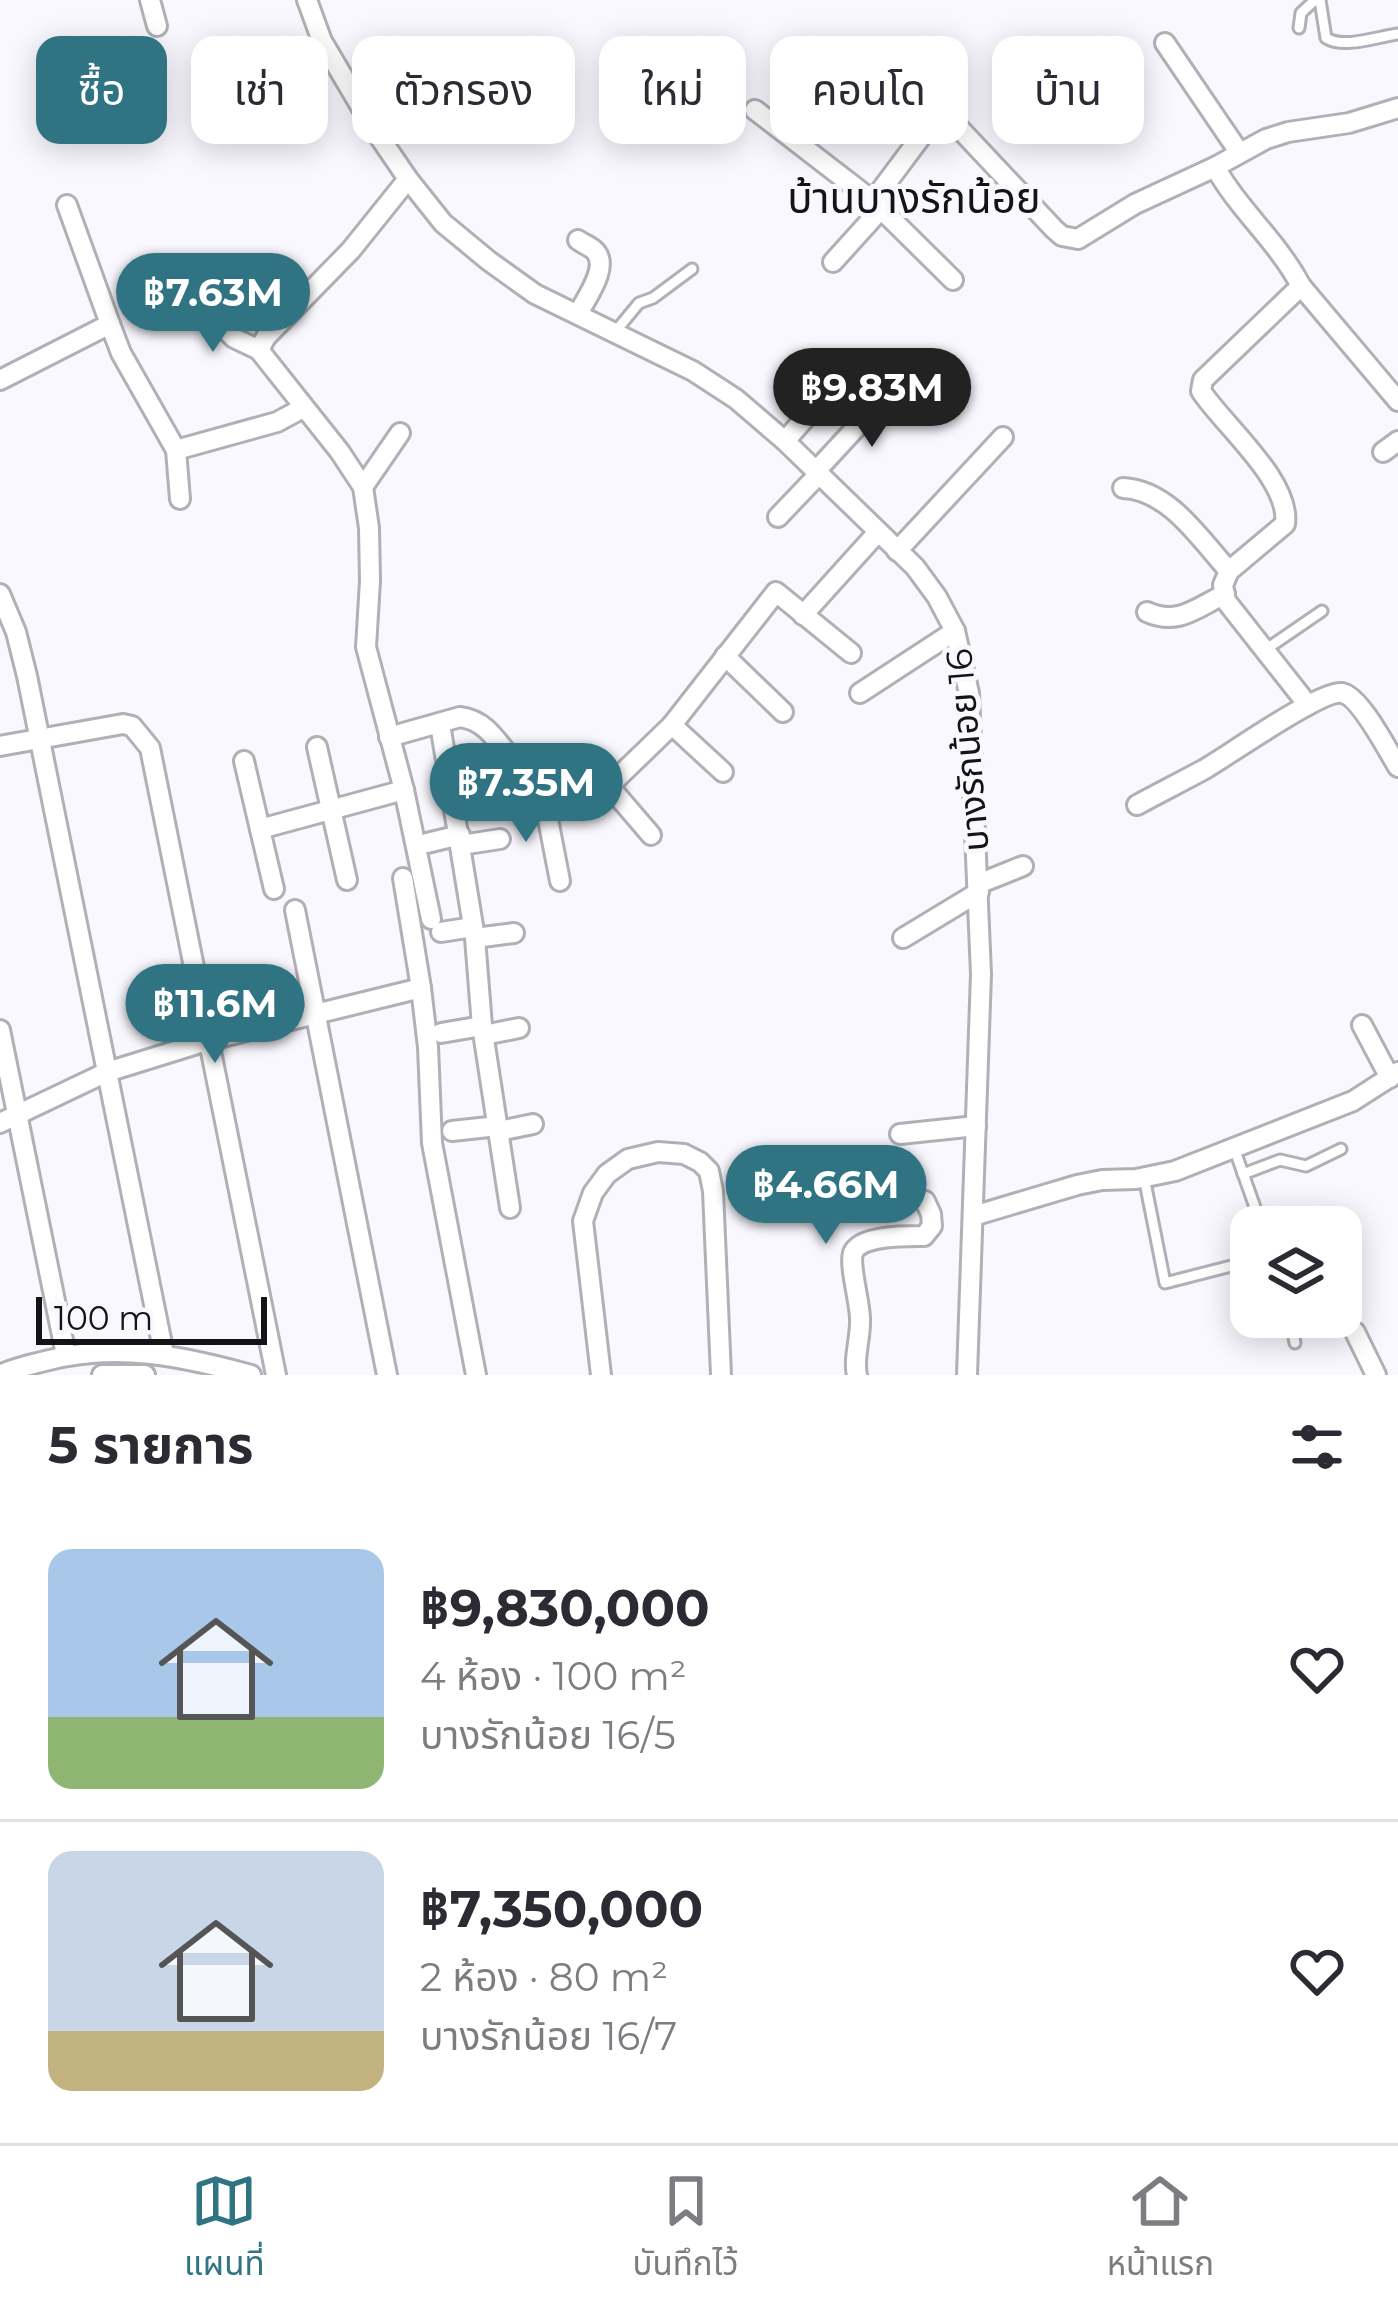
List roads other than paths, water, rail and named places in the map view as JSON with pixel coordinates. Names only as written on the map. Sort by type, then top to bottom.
[{"type":"street","points":[[151,0],[157,26]]},
{"type":"street","name":"บางรักน้อย 16","points":[[307,0],[322,41],[374,129],[443,223],[535,294],[720,387],[785,441],[915,568],[956,632],[969,693],[981,974],[968,1375]]},
{"type":"street","points":[[1165,43],[1239,152]]},
{"type":"street","points":[[832,262],[933,125],[949,121],[958,127],[1054,229],[1078,239],[1135,204],[1239,152],[1288,132],[1349,123],[1398,108]]},
{"type":"street","points":[[755,110],[877,205],[953,280]]},
{"type":"street","points":[[1216,167],[1237,203],[1301,286],[1398,401]]},
{"type":"street","points":[[259,350],[266,337],[351,250],[408,178]]},
{"type":"street","points":[[68,205],[121,353],[176,450],[180,499]]},
{"type":"street","points":[[578,240],[596,251],[600,262],[578,314]]},
{"type":"street","points":[[1301,286],[1202,380],[1201,391],[1261,464],[1287,510],[1285,524],[1229,572],[1223,585],[1226,601],[1309,705]]},
{"type":"street","points":[[203,308],[234,338],[259,350],[363,487],[370,581],[364,638],[436,926],[514,933]]},
{"type":"street","points":[[0,380],[110,324]]},
{"type":"street","points":[[785,441],[828,392]]},
{"type":"street","points":[[778,517],[889,393]]},
{"type":"street","points":[[176,450],[277,422],[303,408]]},
{"type":"street","points":[[363,487],[400,433]]},
{"type":"street","points":[[897,550],[1004,437]]},
{"type":"street","points":[[1123,488],[1140,489],[1161,499],[1229,572]]},
{"type":"street","points":[[803,614],[878,532]]},
{"type":"street","points":[[514,805],[609,786],[672,724],[776,592],[850,652]]},
{"type":"street","points":[[0,594],[16,632],[39,738],[164,1354]]},
{"type":"street","points":[[1147,612],[1175,619],[1225,594]]},
{"type":"street","points":[[860,693],[956,632]]},
{"type":"street","points":[[725,656],[784,712]]},
{"type":"street","points":[[1137,805],[1338,692],[1359,705],[1398,767]]},
{"type":"street","points":[[389,737],[471,718],[509,756]]},
{"type":"street","points":[[0,746],[123,724],[132,726],[150,748],[276,1375]]},
{"type":"street","points":[[440,724],[474,933],[483,1030],[510,1208]]},
{"type":"street","points":[[672,724],[723,772]]},
{"type":"street","points":[[317,747],[347,880]]},
{"type":"street","points":[[244,761],[274,889]]},
{"type":"street","points":[[609,786],[651,835]]},
{"type":"street","points":[[260,829],[404,790]]},
{"type":"street","points":[[544,799],[560,881]]},
{"type":"street","points":[[427,843],[500,839]]},
{"type":"street","points":[[903,938],[979,888],[1023,866]]},
{"type":"street","points":[[403,878],[422,988],[432,1143],[476,1375]]},
{"type":"street","points":[[295,910],[387,1375]]},
{"type":"street","points":[[9,1118],[107,1072],[210,1040],[422,988]]},
{"type":"street","points":[[973,1216],[1077,1185],[1175,1171],[1353,1101],[1394,1075],[1362,1024]]},
{"type":"street","points":[[441,1034],[519,1028]]},
{"type":"street","points":[[0,1030],[9,1118],[66,1355]]},
{"type":"street","points":[[452,1131],[533,1124]]},
{"type":"street","points":[[899,1134],[976,1126]]},
{"type":"street","points":[[601,1375],[584,1221],[593,1192],[607,1174],[628,1159],[658,1152],[684,1154],[709,1171],[721,1375]]},
{"type":"street","points":[[800,1162],[816,1182],[908,1195],[925,1202],[931,1214],[932,1226],[924,1236],[866,1241],[852,1256],[860,1305],[857,1375]]},
{"type":"street","points":[[1358,1338],[1376,1375]]},
{"type":"street","points":[[0,1375],[66,1355],[141,1351],[251,1375]]},
{"type":"street","points":[[102,1375],[145,1375]]},
{"type":"lane","points":[[1299,28],[1300,13],[1317,0],[1326,38],[1334,43],[1398,34]]},
{"type":"lane","points":[[615,332],[639,303],[692,269]]},
{"type":"lane","points":[[1265,650],[1322,611]]},
{"type":"lane","points":[[1234,1148],[1254,1206]]},
{"type":"lane","points":[[1243,1174],[1280,1160],[1306,1166],[1341,1149]]},
{"type":"lane","points":[[1144,1177],[1165,1283],[1230,1266]]},
{"type":"lane","points":[[1294,1338],[1295,1343]]},
{"type":"district","name":"บ้านบางรักน้อย","points":[[914,198]]}]
